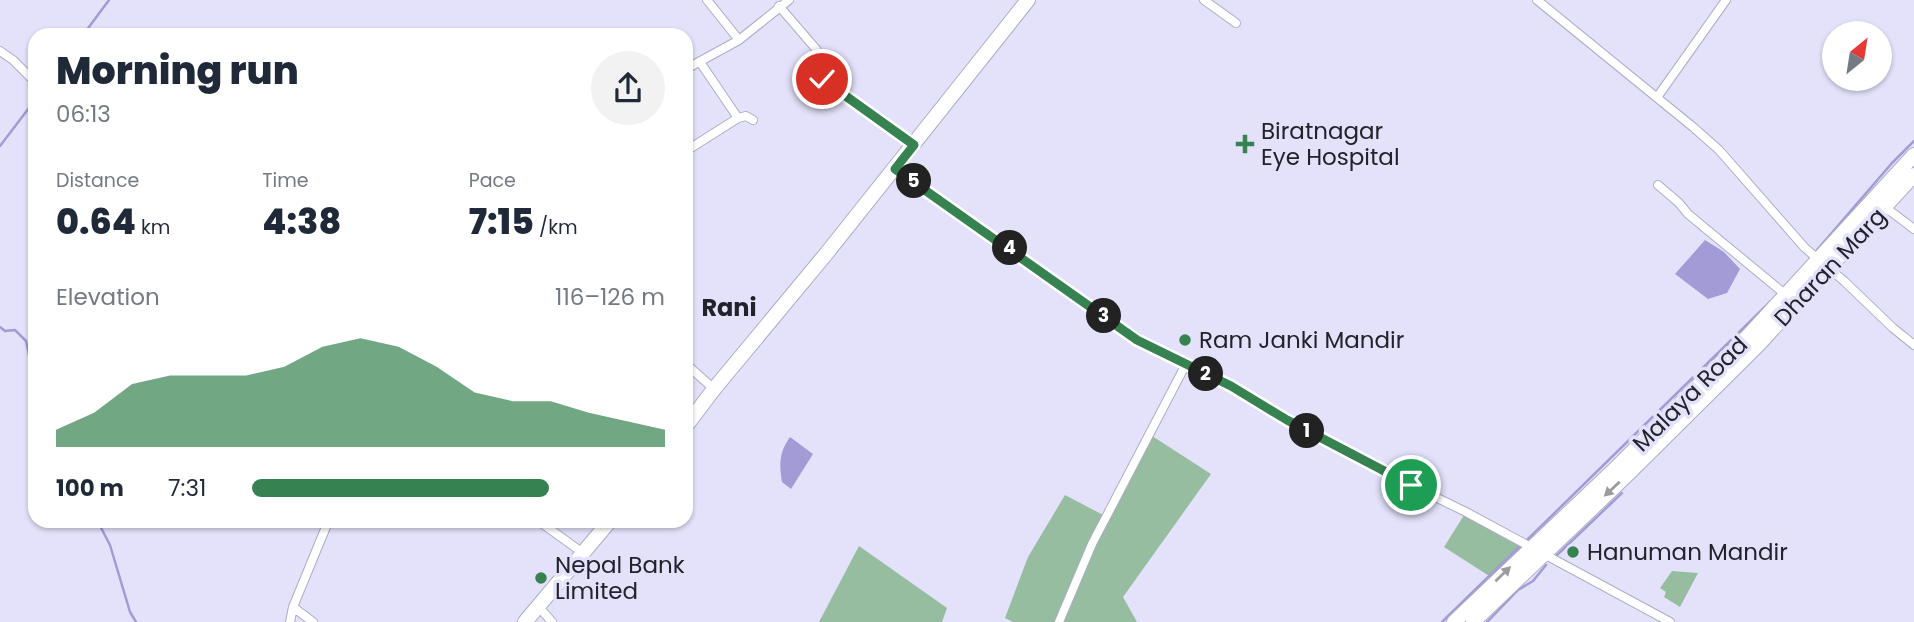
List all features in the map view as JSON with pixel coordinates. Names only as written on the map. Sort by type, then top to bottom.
[{"type":"main road","points":[[693,416],[895,169],[1028,0]]},
{"type":"main road","name":"Malaya Road","points":[[1736,357],[1786,295],[1824,264],[1914,155]]},
{"type":"main road","name":"Dharan Marg","points":[[1473,622],[1537,551],[1628,474],[1824,264],[1885,207],[1914,175]]},
{"type":"main road","points":[[525,622],[603,528]]},
{"type":"main road","points":[[1454,622],[1537,551]]},
{"type":"street","points":[[708,0],[739,40]]},
{"type":"street","points":[[693,66],[739,40],[789,0]]},
{"type":"street","points":[[1204,0],[1236,23]]},
{"type":"street","points":[[1537,0],[1658,96],[1719,150],[1805,248],[1914,345]]},
{"type":"street","points":[[1658,96],[1726,0]]},
{"type":"street","points":[[779,6],[816,49],[826,65],[818,74],[819,77],[914,145]]},
{"type":"street","points":[[0,51],[28,75]]},
{"type":"street","points":[[700,62],[738,118]]},
{"type":"street","points":[[693,146],[738,118],[746,116],[753,120]]},
{"type":"street","points":[[895,169],[1137,340],[1231,386],[1360,460],[1670,622]]},
{"type":"street","points":[[1658,185],[1688,214],[1786,295]]},
{"type":"street","points":[[1885,207],[1914,229]]},
{"type":"street","points":[[1059,622],[1092,544],[1186,364]]},
{"type":"street","points":[[693,370],[714,388]]},
{"type":"street","points":[[290,622],[293,607],[326,528]]},
{"type":"street","points":[[548,528],[583,553]]},
{"type":"street","points":[[537,606],[552,622]]},
{"type":"street","points":[[293,607],[313,622]]},
{"type":"green space","points":[[1149,434],[1211,474],[1123,597],[1137,622],[1013,622],[1005,618],[1028,557],[1065,495],[1107,517]]},
{"type":"green space","points":[[1466,512],[1531,547],[1508,588],[1444,547]]},
{"type":"green space","points":[[859,546],[947,608],[942,622],[819,622]]},
{"type":"green space","points":[[1672,571],[1698,573],[1680,607],[1664,597],[1666,592],[1660,588]]},
{"type":"shaded area","points":[[1705,240],[1724,252],[1740,269],[1727,293],[1708,299],[1675,274]]},
{"type":"shaded area","points":[[790,437],[813,454],[791,489],[782,482],[780,464]]},
{"type":"waterway","points":[[88,28],[109,0]]},
{"type":"waterway","points":[[0,146],[28,109]]},
{"type":"waterway","points":[[1817,250],[1914,141]]},
{"type":"waterway","points":[[1528,539],[1771,301]]},
{"type":"waterway","points":[[0,327],[5,331],[15,330],[26,341],[28,350]]},
{"type":"waterway","points":[[1557,555],[1622,493]]},
{"type":"waterway","points":[[101,528],[110,545],[130,612],[136,622]]},
{"type":"waterway","points":[[1442,622],[1520,546]]},
{"type":"waterway","points":[[1487,622],[1518,590],[1533,581],[1546,565]]},
{"type":"place","name":"Biratnagar Eye Hospital","points":[[1245,144]]},
{"type":"place","name":"Ram Janki Mandir","points":[[1185,340]]},
{"type":"place","name":"Hanuman Mandir","points":[[1573,552]]},
{"type":"place","name":"Nepal Bank Limited","points":[[541,578]]},
{"type":"district","name":"Rani","points":[[729,308]]},
{"type":"route","points":[[822,79],[914,145],[895,169],[1137,340],[1231,386],[1287,420],[1411,485]]}]
